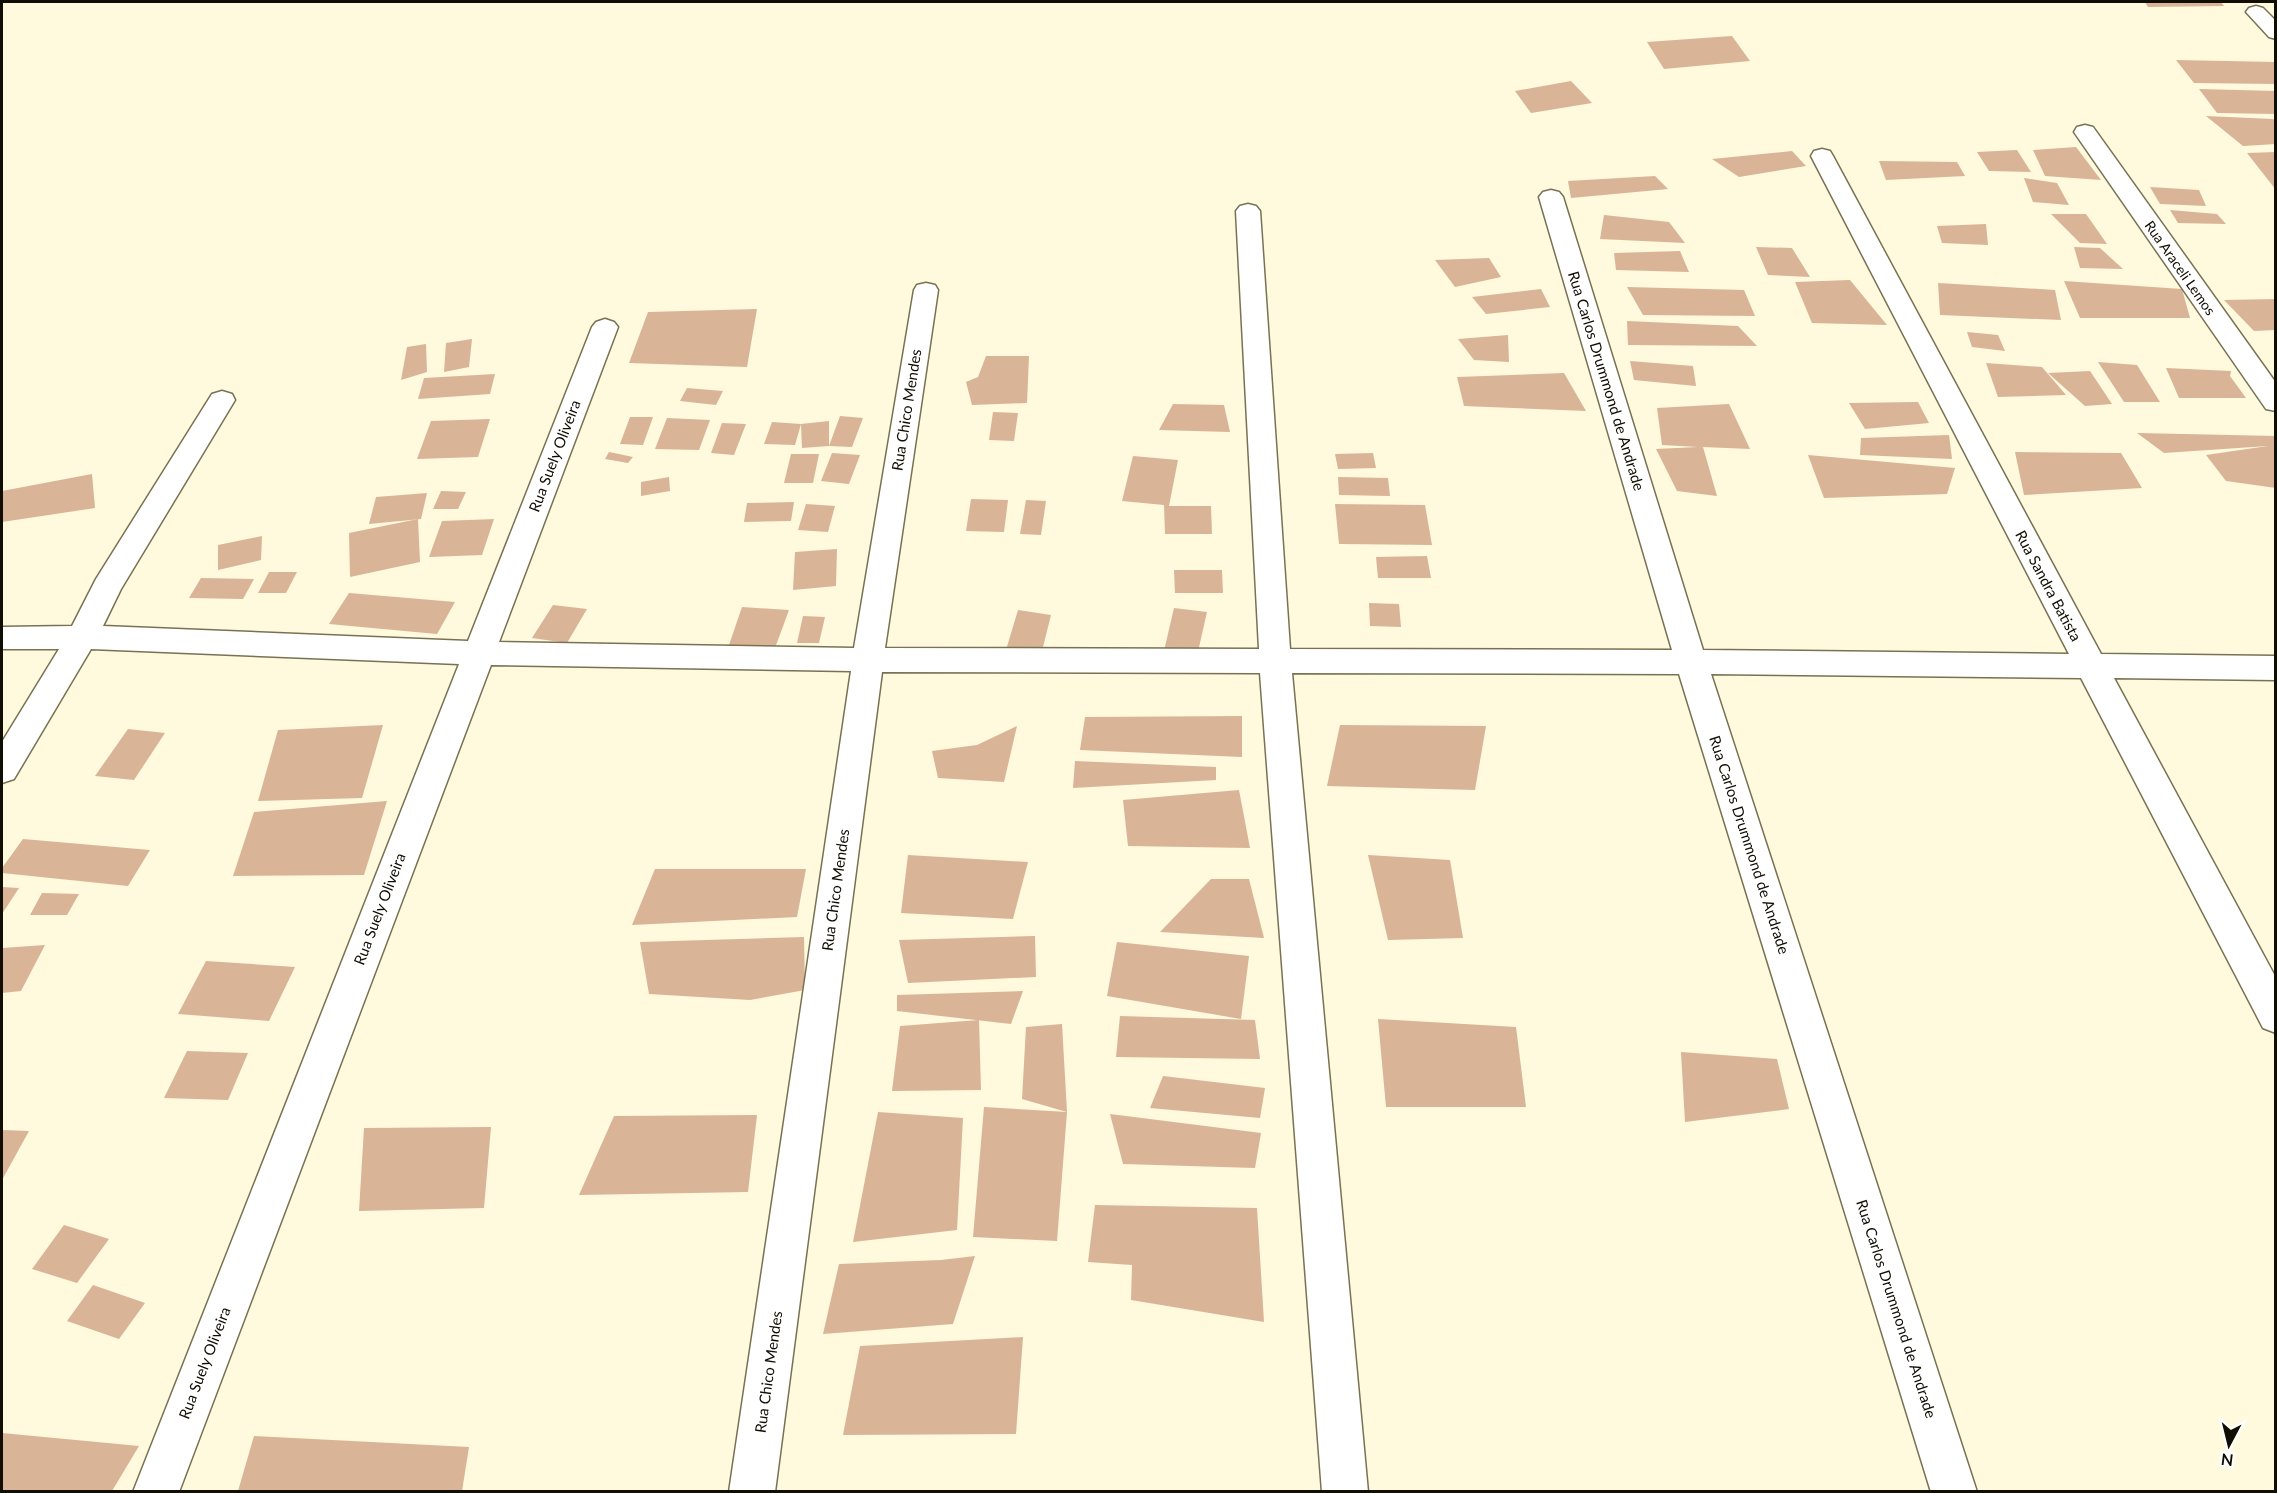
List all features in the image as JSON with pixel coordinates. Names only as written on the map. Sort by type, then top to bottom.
[{"type":"street","points":[[2256,12],[2276,33]]},
{"type":"street","name":"Rua Araceli Lemos","points":[[2085,132],[2276,403]]},
{"type":"street","name":"Rua Sandra Batista","points":[[1822,156],[2276,1016]]},
{"type":"street","name":"Rua Carlos Drummond de Andrade","points":[[1551,197],[1691,662],[1954,1491]]},
{"type":"street","points":[[1248,211],[1275,661],[1345,1491]]},
{"type":"street","name":"Rua Chico Mendes","points":[[752,1491],[868,660],[926,290]]},
{"type":"street","name":"Rua Suely Oliveira","points":[[156,1491],[605,327]]},
{"type":"street","points":[[2,770],[82,637],[107,587],[222,400]]},
{"type":"street","points":[[2,638],[82,637],[479,652],[868,660],[1691,662],[2276,668]]},
{"type":"building","points":[[2145,2],[2221,2],[2224,6],[2148,7]]},
{"type":"building","points":[[1732,36],[1750,61],[1664,69],[1647,42]]},
{"type":"building","points":[[2176,60],[2276,62],[2276,84],[2194,83]]},
{"type":"building","points":[[1571,81],[1592,103],[1531,113],[1515,91]]},
{"type":"building","points":[[2199,89],[2276,91],[2276,114],[2217,113]]},
{"type":"building","points":[[2206,116],[2273,119],[2276,121],[2276,144],[2243,146]]},
{"type":"building","points":[[2076,147],[2101,180],[2045,176],[2033,150]]},
{"type":"building","points":[[2017,150],[2031,172],[1989,171],[1977,152]]},
{"type":"building","points":[[1792,151],[1806,166],[1739,177],[1712,159]]},
{"type":"building","points":[[2276,152],[2276,190],[2247,153]]},
{"type":"building","points":[[1879,161],[1957,162],[1965,176],[1886,180]]},
{"type":"building","points":[[1655,176],[1668,189],[1571,198],[1568,181]]},
{"type":"building","points":[[2024,178],[2057,183],[2069,205],[2033,202]]},
{"type":"building","points":[[2150,187],[2199,190],[2206,206],[2160,204]]},
{"type":"building","points":[[2170,210],[2217,214],[2226,224],[2178,223]]},
{"type":"building","points":[[2051,214],[2086,214],[2107,244],[2080,243]]},
{"type":"building","points":[[1604,215],[1669,222],[1685,243],[1600,239]]},
{"type":"building","points":[[1986,224],[1988,245],[1942,243],[1937,226]]},
{"type":"building","points":[[1756,247],[1792,248],[1810,277],[1768,275]]},
{"type":"building","points":[[2074,247],[2100,248],[2123,269],[2080,268]]},
{"type":"building","points":[[1680,251],[1689,272],[1616,270],[1614,253]]},
{"type":"building","points":[[1489,258],[1501,277],[1455,287],[1435,260]]},
{"type":"building","points":[[1850,280],[1887,325],[1812,323],[1795,282]]},
{"type":"building","points":[[2064,281],[2182,289],[2190,318],[2080,318]]},
{"type":"building","points":[[1938,283],[2055,290],[2061,320],[1940,315]]},
{"type":"building","points":[[1627,287],[1744,290],[1755,316],[1643,315]]},
{"type":"building","points":[[1541,289],[1550,307],[1486,314],[1472,297]]},
{"type":"building","points":[[2276,299],[2276,330],[2254,331],[2224,300]]},
{"type":"building","points":[[757,309],[747,367],[629,363],[648,312]]},
{"type":"building","points":[[1627,321],[1738,326],[1757,346],[1628,345]]},
{"type":"building","points":[[1967,332],[1998,335],[2005,351],[1972,347]]},
{"type":"building","points":[[1508,335],[1509,362],[1474,360],[1458,339]]},
{"type":"building","points":[[472,339],[469,367],[444,372],[446,343]]},
{"type":"building","points":[[426,344],[427,372],[401,380],[407,347]]},
{"type":"building","points":[[986,356],[1029,356],[1027,403],[972,405],[966,382],[978,377]]},
{"type":"building","points":[[1630,361],[1693,366],[1696,386],[1634,380]]},
{"type":"building","points":[[2098,362],[2137,365],[2160,402],[2124,402]]},
{"type":"building","points":[[1986,363],[2042,367],[2066,395],[1998,397]]},
{"type":"building","points":[[2166,368],[2231,371],[2230,376],[2246,398],[2179,398]]},
{"type":"building","points":[[2090,371],[2112,404],[2085,406],[2048,373]]},
{"type":"building","points":[[1564,373],[1586,411],[1464,406],[1457,377]]},
{"type":"building","points":[[495,374],[490,394],[418,399],[424,378]]},
{"type":"building","points":[[687,388],[723,391],[716,405],[680,401]]},
{"type":"building","points":[[1918,402],[1929,423],[1865,429],[1849,403]]},
{"type":"building","points":[[1173,404],[1224,405],[1230,432],[1159,430]]},
{"type":"building","points":[[1729,404],[1750,449],[1703,447],[1717,496],[1677,491],[1656,449],[1698,447],[1662,445],[1657,408]]},
{"type":"building","points":[[993,412],[1018,413],[1014,441],[989,440]]},
{"type":"building","points":[[840,416],[863,418],[852,447],[829,446]]},
{"type":"building","points":[[630,417],[653,417],[643,445],[620,444]]},
{"type":"building","points":[[667,418],[710,420],[699,450],[655,449]]},
{"type":"building","points":[[490,419],[478,457],[417,459],[431,421]]},
{"type":"building","points":[[829,421],[829,446],[802,448],[801,424]]},
{"type":"building","points":[[772,422],[801,424],[795,445],[764,444]]},
{"type":"building","points":[[722,423],[746,424],[734,455],[711,453]]},
{"type":"building","points":[[2137,433],[2276,436],[2276,488],[2226,481],[2206,455],[2268,446],[2164,453]]},
{"type":"building","points":[[1949,435],[1952,459],[1860,455],[1861,438]]},
{"type":"building","points":[[609,452],[633,457],[628,463],[605,459]]},
{"type":"building","points":[[2015,452],[2121,453],[2142,488],[2024,495]]},
{"type":"building","points":[[832,453],[860,455],[849,484],[821,481]]},
{"type":"building","points":[[1373,453],[1376,468],[1338,469],[1335,454]]},
{"type":"building","points":[[791,454],[819,454],[813,483],[784,483]]},
{"type":"building","points":[[1808,455],[1955,468],[1947,494],[1824,498]]},
{"type":"building","points":[[1133,456],[1178,460],[1169,506],[1211,506],[1212,534],[1165,534],[1164,505],[1122,501]]},
{"type":"building","points":[[92,474],[95,508],[2,522],[2,491]]},
{"type":"building","points":[[669,477],[670,491],[641,496],[641,482]]},
{"type":"building","points":[[1338,477],[1388,478],[1390,496],[1339,495]]},
{"type":"building","points":[[441,491],[466,492],[458,509],[433,509]]},
{"type":"building","points":[[427,493],[421,519],[369,524],[376,497]]},
{"type":"building","points":[[971,499],[1008,500],[1004,532],[966,531]]},
{"type":"building","points":[[1026,500],[1046,501],[1041,535],[1020,534]]},
{"type":"building","points":[[794,502],[791,521],[744,522],[747,503]]},
{"type":"building","points":[[806,504],[835,506],[828,532],[798,530]]},
{"type":"building","points":[[1335,504],[1425,505],[1432,545],[1339,544]]},
{"type":"building","points":[[418,519],[420,562],[350,577],[349,533]]},
{"type":"building","points":[[494,519],[482,555],[429,557],[442,521]]},
{"type":"building","points":[[262,536],[261,560],[218,570],[218,545]]},
{"type":"building","points":[[837,549],[836,586],[793,590],[795,552]]},
{"type":"building","points":[[1427,556],[1431,578],[1378,578],[1376,557]]},
{"type":"building","points":[[1174,570],[1222,570],[1223,593],[1175,593]]},
{"type":"building","points":[[269,572],[297,572],[286,593],[258,593]]},
{"type":"building","points":[[201,578],[254,579],[243,599],[189,598]]},
{"type":"building","points":[[349,593],[455,602],[437,634],[329,624]]},
{"type":"building","points":[[1369,603],[1399,604],[1401,627],[1370,626]]},
{"type":"building","points":[[553,605],[587,609],[567,643],[532,638]]},
{"type":"building","points":[[742,607],[789,610],[775,648],[729,645]]},
{"type":"building","points":[[1174,608],[1207,612],[1197,656],[1164,651]]},
{"type":"building","points":[[1018,610],[1051,615],[1041,655],[1006,650]]},
{"type":"building","points":[[803,616],[825,617],[819,643],[797,643]]},
{"type":"building","points":[[1242,716],[1242,757],[1080,750],[1085,717]]},
{"type":"building","points":[[383,725],[362,798],[258,801],[278,730]]},
{"type":"building","points":[[1340,725],[1486,726],[1475,790],[1327,786]]},
{"type":"building","points":[[1017,726],[1004,782],[938,778],[932,751],[977,745]]},
{"type":"building","points":[[128,729],[165,733],[134,780],[95,776]]},
{"type":"building","points":[[1075,761],[1216,767],[1216,780],[1073,788]]},
{"type":"building","points":[[1239,790],[1250,848],[1128,846],[1123,800]]},
{"type":"building","points":[[387,801],[364,875],[233,876],[254,812]]},
{"type":"building","points":[[23,839],[150,850],[128,886],[2,873],[2,868]]},
{"type":"building","points":[[908,855],[1028,862],[1013,919],[901,913]]},
{"type":"building","points":[[1368,855],[1450,860],[1463,938],[1388,940]]},
{"type":"building","points":[[655,869],[806,869],[797,917],[632,925]]},
{"type":"building","points":[[1211,879],[1249,879],[1264,938],[1160,932]]},
{"type":"building","points":[[2,887],[19,888],[2,914]]},
{"type":"building","points":[[42,893],[79,894],[67,915],[30,915]]},
{"type":"building","points":[[1035,936],[1036,977],[908,983],[899,940]]},
{"type":"building","points":[[804,937],[805,990],[750,1000],[649,994],[640,942]]},
{"type":"building","points":[[1117,942],[1249,956],[1241,1019],[1107,996]]},
{"type":"building","points":[[45,945],[21,991],[2,993],[2,948]]},
{"type":"building","points":[[206,961],[295,967],[269,1021],[178,1014]]},
{"type":"building","points":[[1023,991],[1011,1024],[897,1011],[897,995]]},
{"type":"building","points":[[1120,1016],[1255,1020],[1260,1059],[1116,1057]]},
{"type":"building","points":[[1378,1019],[1516,1027],[1526,1107],[1386,1107]]},
{"type":"building","points":[[979,1020],[981,1090],[892,1091],[900,1026]]},
{"type":"building","points":[[1062,1024],[1067,1112],[1022,1099],[1026,1027]]},
{"type":"building","points":[[187,1051],[248,1053],[228,1100],[164,1098]]},
{"type":"building","points":[[1681,1052],[1777,1059],[1789,1109],[1685,1122]]},
{"type":"building","points":[[1163,1076],[1265,1088],[1260,1118],[1150,1108]]},
{"type":"building","points":[[984,1107],[1067,1112],[1057,1241],[973,1237]]},
{"type":"building","points":[[878,1112],[963,1118],[957,1230],[853,1242]]},
{"type":"building","points":[[1110,1114],[1261,1133],[1255,1168],[1123,1164]]},
{"type":"building","points":[[757,1115],[748,1192],[579,1195],[614,1116]]},
{"type":"building","points":[[491,1127],[484,1208],[359,1211],[364,1128]]},
{"type":"building","points":[[2,1130],[29,1131],[2,1180]]},
{"type":"building","points":[[1095,1205],[1257,1208],[1264,1322],[1131,1300],[1132,1265],[1088,1262]]},
{"type":"building","points":[[64,1225],[109,1239],[77,1283],[32,1269]]},
{"type":"building","points":[[975,1256],[953,1324],[823,1334],[839,1264],[941,1260]]},
{"type":"building","points":[[93,1285],[145,1303],[119,1339],[67,1321]]},
{"type":"building","points":[[1023,1337],[1016,1434],[843,1435],[860,1346]]},
{"type":"building","points":[[2,1433],[139,1446],[112,1491],[2,1491]]},
{"type":"building","points":[[254,1436],[469,1447],[462,1491],[238,1491]]}]
